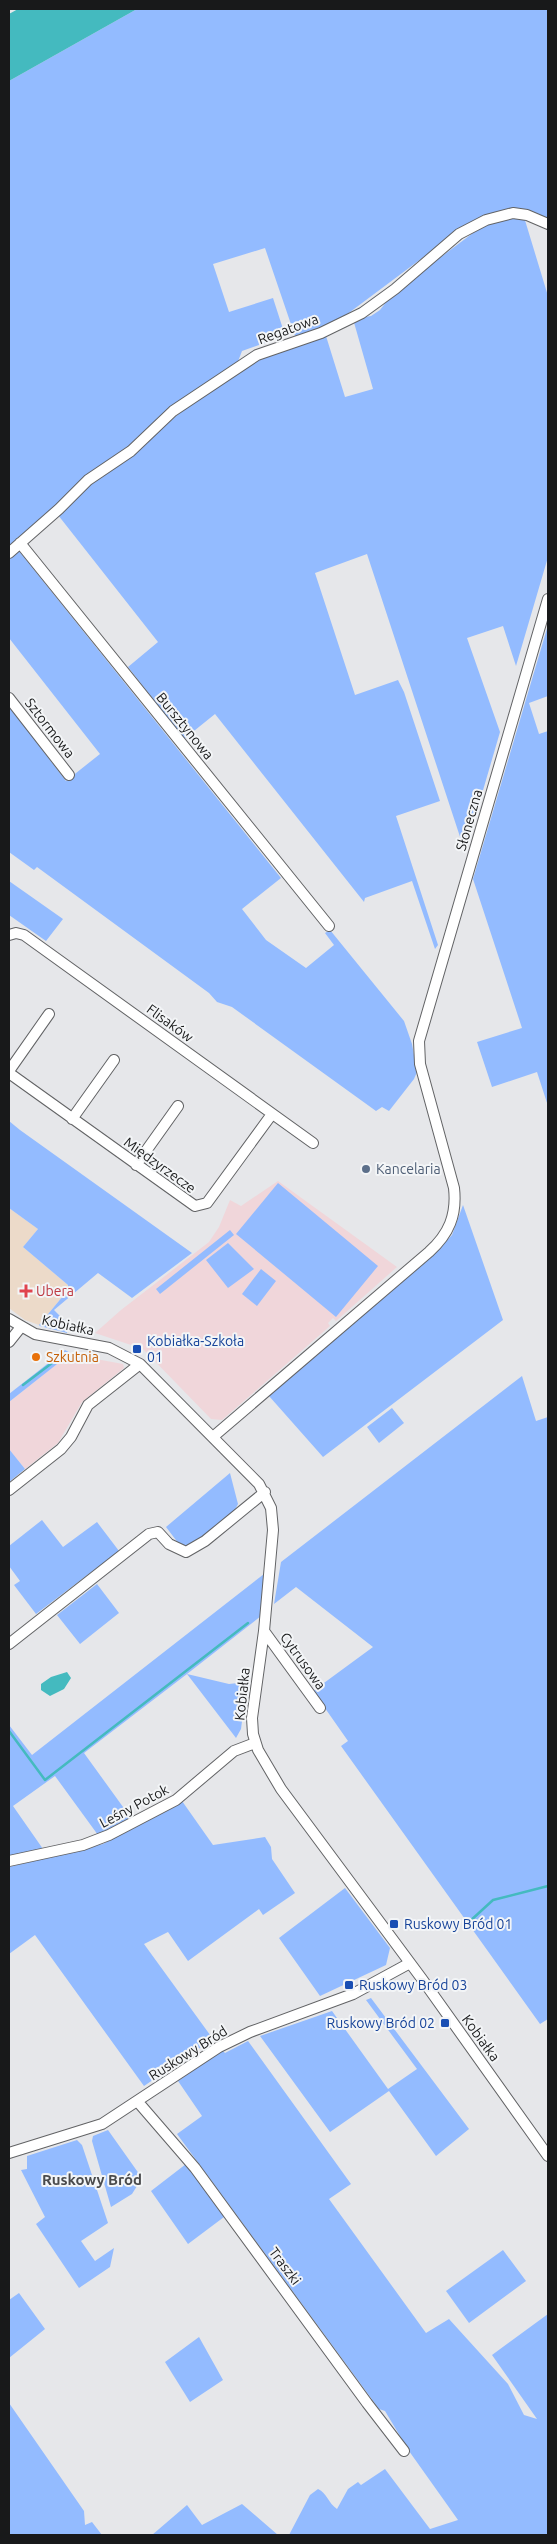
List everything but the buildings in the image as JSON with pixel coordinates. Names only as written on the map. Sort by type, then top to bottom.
[{"type":"street","name":"Regatowa","points":[[9,552],[59,509],[88,480],[131,451],[173,411],[257,355],[322,332],[362,313],[395,289],[459,234],[486,220],[513,213],[527,215],[548,224]]},
{"type":"street","name":"Bursztynowa","points":[[20,543],[329,926]]},
{"type":"street","name":"Słoneczna","points":[[214,1436],[429,1252],[448,1228],[455,1208],[454,1188],[424,1081],[418,1050],[421,1034],[548,598]]},
{"type":"street","name":"Sztormowa","points":[[9,698],[69,775]]},
{"type":"street","name":"Flisaków","points":[[9,935],[16,933],[24,935],[313,1143]]},
{"type":"street","points":[[9,1072],[49,1014]]},
{"type":"street","points":[[72,1120],[114,1060]]},
{"type":"street","name":"Międzyrzecze","points":[[9,1072],[72,1120],[192,1205],[204,1205],[272,1114]]},
{"type":"street","points":[[136,1165],[178,1106]]},
{"type":"street","name":"Kobiałka","points":[[9,1319],[21,1327],[47,1338],[109,1348],[140,1364],[214,1436],[253,1476],[265,1492],[272,1516],[273,1543],[253,1711],[255,1743],[265,1765],[281,1789],[548,2156]]},
{"type":"street","points":[[9,1342],[21,1327]]},
{"type":"street","points":[[9,1490],[61,1449],[71,1438],[88,1405],[140,1364]]},
{"type":"street","points":[[9,1644],[149,1534],[158,1532],[169,1544],[186,1552],[205,1541],[265,1492]]},
{"type":"street","name":"Cytrusowa","points":[[264,1631],[320,1708]]},
{"type":"street","name":"Leśny Potok","points":[[9,1862],[83,1845],[109,1835],[176,1800],[234,1752],[255,1743]]},
{"type":"street","name":"Ruskowy Bród","points":[[9,2153],[90,2129],[138,2102],[191,2064],[227,2043],[250,2032],[353,1994],[410,1964]]},
{"type":"street","name":"Traszki","points":[[138,2102],[195,2168],[404,2451]]},
{"type":"shaded area","points":[[18,9],[137,9],[9,81],[9,14]]},
{"type":"shaded area","points":[[137,9],[548,9],[548,220],[520,210],[457,232],[342,318],[310,335],[295,336],[265,248],[213,264],[229,312],[273,298],[283,329],[279,338],[242,351],[237,364],[76,489],[9,548],[9,81]]},
{"type":"shaded area","points":[[524,217],[548,296],[548,557],[516,666],[503,626],[467,638],[500,732],[465,852],[367,554],[315,573],[355,695],[398,680],[404,692],[440,801],[396,816],[438,945],[435,949],[412,881],[365,898],[364,902],[215,714],[184,739],[128,667],[158,642],[58,515],[90,483],[134,452],[188,406],[242,368],[265,356],[326,336],[345,397],[373,389],[353,319],[371,316],[380,310],[393,293],[485,224]]},
{"type":"shaded area","points":[[19,551],[281,878],[242,909],[266,940],[306,968],[334,945],[325,933],[330,930],[404,1021],[412,1044],[417,1072],[414,1079],[389,1111],[382,1107],[376,1111],[232,1007],[217,1002],[209,993],[37,867],[34,870],[9,852],[9,706],[66,781],[100,754],[9,638],[9,556]]},
{"type":"shaded area","points":[[548,625],[548,696],[529,703],[539,734],[548,731],[548,1106],[537,1072],[492,1087],[477,1042],[522,1028],[473,879]]},
{"type":"shaded area","points":[[9,881],[63,919],[46,941],[9,915]]},
{"type":"shaded area","points":[[9,1121],[192,1253],[132,1298],[98,1273],[54,1310],[68,1324],[67,1333],[40,1326],[68,1290],[68,1285],[23,1247],[38,1229],[9,1208]]},
{"type":"shaded area","points":[[278,1181],[397,1267],[336,1321],[333,1318],[328,1323],[330,1326],[222,1420],[211,1419],[143,1349],[95,1333],[121,1310],[209,1242],[219,1227],[230,1200],[241,1206]]},
{"type":"shaded area","points":[[278,1183],[378,1266],[336,1317],[236,1234]]},
{"type":"shaded area","points":[[463,1205],[503,1320],[323,1457],[269,1396],[438,1250],[452,1235]]},
{"type":"shaded area","points":[[9,1208],[38,1229],[23,1247],[68,1285],[68,1290],[39,1325],[25,1320],[9,1308]]},
{"type":"shaded area","points":[[230,1230],[234,1235],[160,1294],[156,1289]]},
{"type":"shaded area","points":[[228,1243],[254,1269],[228,1288],[206,1260]]},
{"type":"shaded area","points":[[261,1269],[276,1281],[257,1306],[242,1294]]},
{"type":"shaded area","points":[[65,1350],[74,1355],[66,1357],[9,1402],[9,1394]]},
{"type":"shaded area","points":[[74,1355],[123,1364],[124,1368],[82,1402],[58,1443],[25,1469],[9,1449],[9,1402],[66,1357]]},
{"type":"shaded area","points":[[522,1376],[536,1421],[548,1417],[548,2019],[540,2024],[341,1746],[348,1741],[313,1691],[373,1647],[296,1587],[274,1604],[281,1562]]},
{"type":"shaded area","points":[[392,1408],[404,1423],[379,1443],[367,1427]]},
{"type":"shaded area","points":[[9,1449],[25,1469],[9,1482]]},
{"type":"shaded area","points":[[230,1473],[238,1504],[234,1511],[222,1525],[206,1537],[182,1548],[166,1527]]},
{"type":"shaded area","points":[[42,1520],[63,1547],[97,1522],[119,1551],[36,1614],[14,1585],[20,1581],[9,1566],[9,1546]]},
{"type":"shaded area","points":[[264,1574],[261,1616],[84,1753],[131,1818],[98,1835],[55,1776],[13,1806],[43,1849],[9,1856],[9,1725],[32,1755]]},
{"type":"shaded area","points":[[97,1584],[119,1613],[80,1644],[57,1615]]},
{"type":"shaded area","points":[[67,1672],[71,1678],[64,1689],[50,1696],[41,1690],[41,1684],[51,1677]]},
{"type":"shaded area","points":[[187,1674],[229,1684],[247,1682],[241,1729],[236,1738]]},
{"type":"shaded area","points":[[182,1801],[213,1845],[265,1837],[271,1847],[272,1859],[295,1893],[263,1915],[259,1909],[188,1961],[168,1932],[144,1944],[213,2039],[144,2086],[35,1935],[9,1954],[9,1867],[103,1844]]},
{"type":"shaded area","points":[[345,1888],[390,1948],[386,1965],[320,1996],[279,1938]]},
{"type":"shaded area","points":[[371,1998],[469,2129],[436,2156],[389,2091],[330,2132],[260,2036],[332,2011],[388,2089],[417,2069],[366,2000]]},
{"type":"shaded area","points":[[248,2041],[351,2184],[329,2199],[426,2333],[449,2319],[508,2384],[524,2415],[537,2419],[492,2355],[548,2314],[548,2535],[289,2535],[310,2495],[318,2489],[324,2493],[337,2509],[348,2489],[358,2482],[361,2485],[385,2469],[430,2529],[458,2520],[409,2451],[385,2411],[379,2409],[177,2134],[202,2116],[178,2081],[222,2050],[225,2053]]},
{"type":"shaded area","points":[[108,2130],[142,2178],[132,2194],[111,2207],[92,2141],[93,2136]]},
{"type":"shaded area","points":[[77,2140],[82,2145],[108,2223],[81,2241],[95,2261],[114,2248],[110,2267],[79,2288],[36,2224],[45,2217],[21,2170],[27,2169],[27,2156]]},
{"type":"shaded area","points":[[186,2164],[224,2217],[188,2244],[151,2191]]},
{"type":"shaded area","points":[[503,2250],[526,2281],[469,2323],[446,2291]]},
{"type":"shaded area","points":[[19,2293],[45,2329],[9,2358],[9,2300]]},
{"type":"shaded area","points":[[199,2337],[223,2380],[190,2402],[165,2362]]},
{"type":"shaded area","points":[[9,2403],[84,2511],[85,2525],[92,2522],[102,2535],[9,2535]]},
{"type":"shaded area","points":[[242,2504],[278,2535],[152,2535],[187,2505],[202,2525]]},
{"type":"waterway","points":[[23,1385],[52,1363]]},
{"type":"waterway","points":[[9,1731],[45,1780],[248,1623]]},
{"type":"waterway","points":[[469,1922],[493,1900],[548,1886]]},
{"type":"place","name":"Kancelaria","points":[[366,1169]]},
{"type":"place","name":"Ubera","points":[[26,1291]]},
{"type":"place","name":"Kobiałka-Szkoła 01","points":[[137,1349]]},
{"type":"place","name":"Szkutnia","points":[[36,1357]]},
{"type":"place","name":"Ruskowy Bród 01","points":[[394,1924]]},
{"type":"place","name":"Ruskowy Bród 03","points":[[349,1985]]},
{"type":"place","name":"Ruskowy Bród 02","points":[[445,2023]]},
{"type":"district","name":"Ruskowy Bród","points":[[92,2180]]}]
